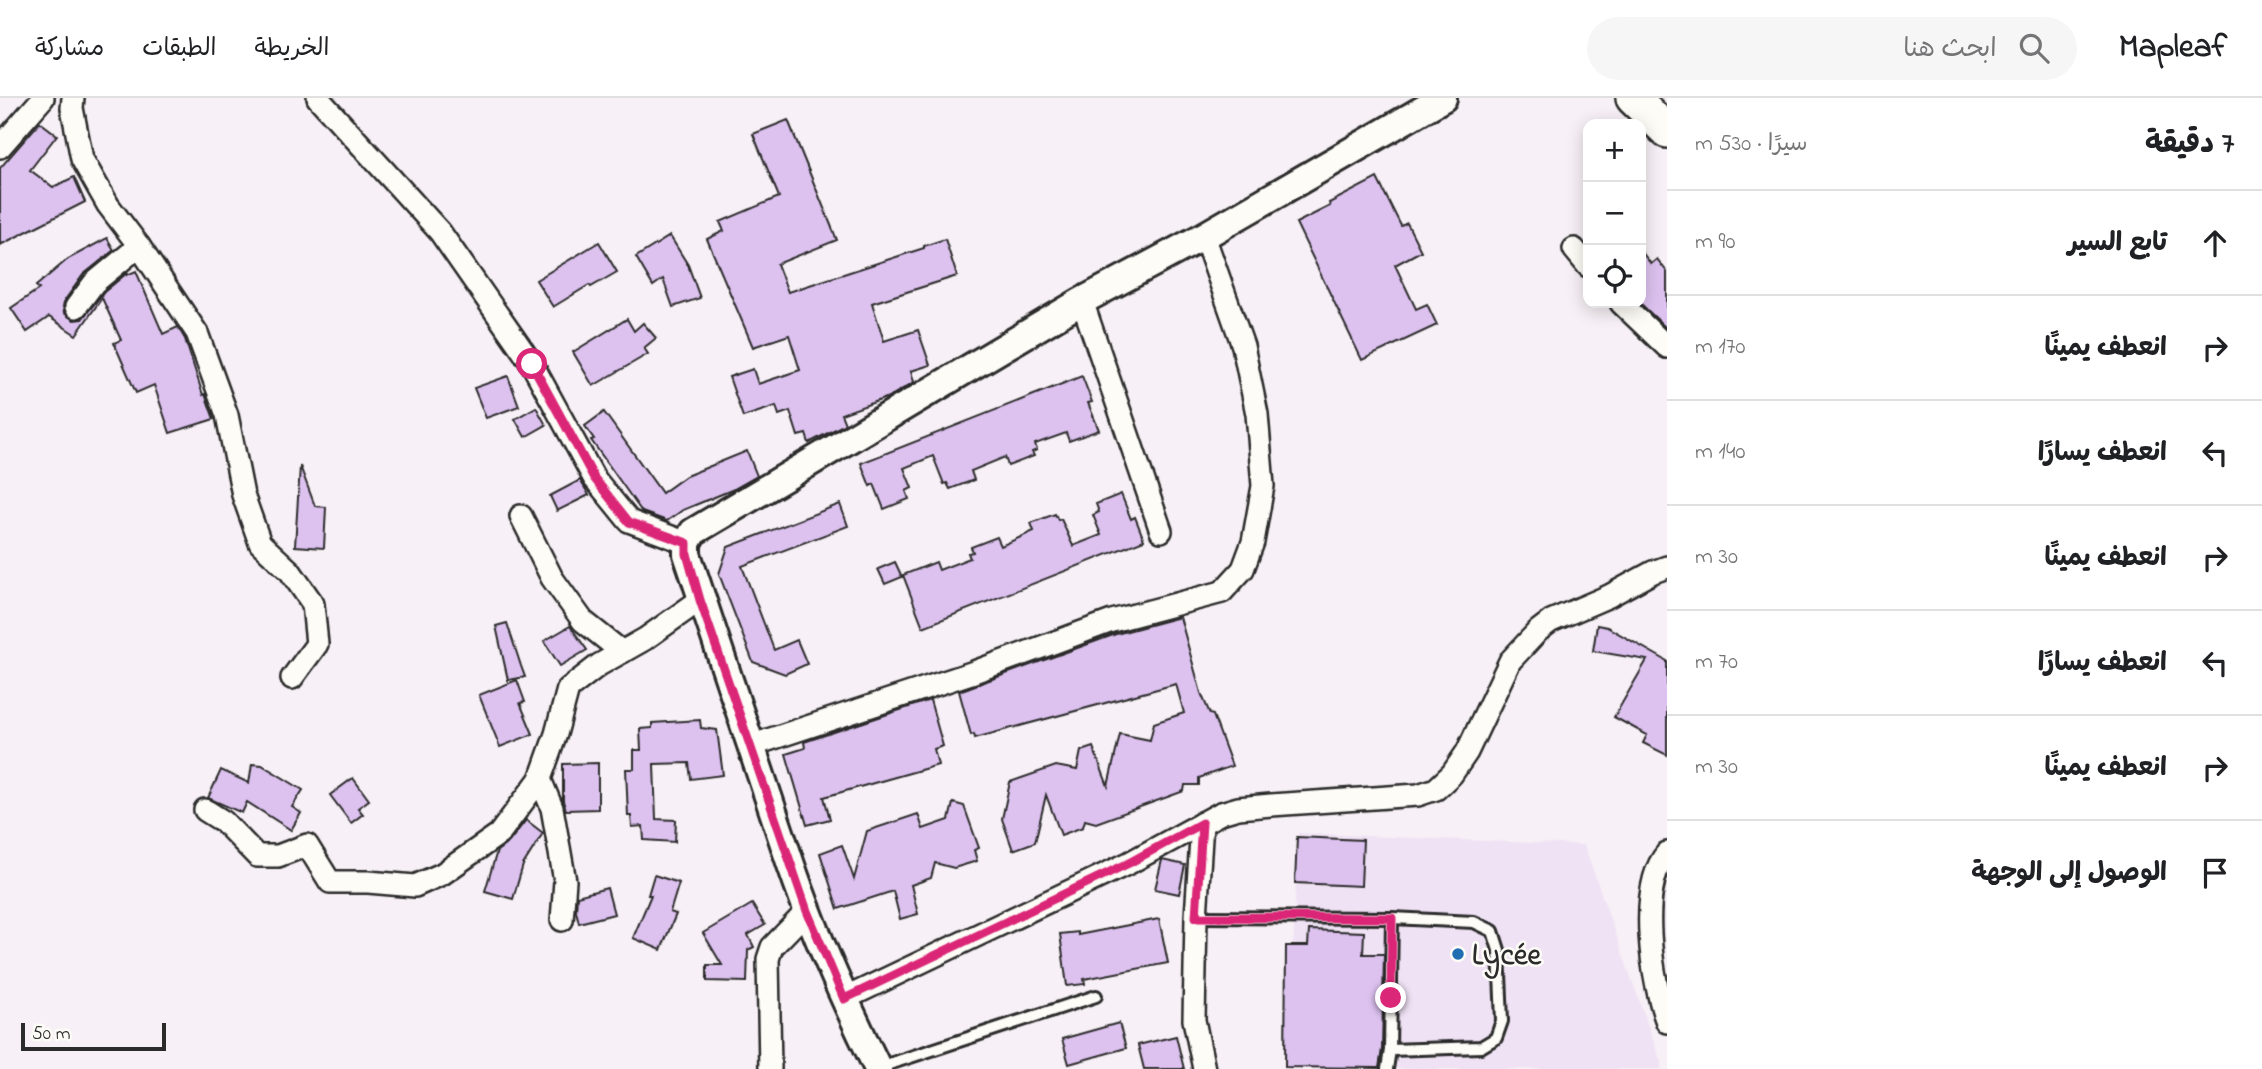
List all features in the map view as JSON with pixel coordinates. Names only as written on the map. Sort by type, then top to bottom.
[{"type":"main road","points":[[1633,98],[1667,131]]},
{"type":"street","points":[[0,147],[43,98]]},
{"type":"street","points":[[73,98],[72,108],[82,159],[108,205],[197,333],[226,415],[243,495],[260,543],[290,571],[313,604],[317,644],[292,678]]},
{"type":"street","points":[[318,98],[440,232],[532,364],[594,478],[629,522],[687,543]]},
{"type":"street","points":[[878,1068],[844,999],[807,911],[750,746],[687,554],[687,543],[693,532],[1082,301],[1204,236],[1443,98]]},
{"type":"street","points":[[750,746],[974,672],[1112,621],[1222,592],[1243,569],[1253,542],[1263,486],[1257,414],[1243,346],[1204,236]]},
{"type":"street","points":[[76,307],[94,283],[139,246]]},
{"type":"street","points":[[1574,249],[1583,260]]},
{"type":"street","points":[[1082,301],[1161,531]]},
{"type":"street","points":[[1626,308],[1667,347]]},
{"type":"street","points":[[521,516],[552,578],[583,621],[622,652]]},
{"type":"street","points":[[844,999],[1129,863],[1221,813],[1238,808],[1418,796],[1436,789],[1452,774],[1467,752],[1510,661],[1538,631],[1551,621],[1667,567]]},
{"type":"street","points":[[205,810],[224,822],[257,856],[278,856],[307,845],[330,882],[415,886],[442,874],[499,834],[540,779],[568,689],[599,665],[700,600]]},
{"type":"street","points":[[540,779],[552,808],[565,881],[562,920]]},
{"type":"street","points":[[1202,823],[1196,917],[1194,1020],[1204,1069]]},
{"type":"street","points":[[1667,853],[1654,882],[1650,916],[1652,962],[1667,1022]]},
{"type":"street","points":[[770,1069],[768,959],[772,947],[807,911]]},
{"type":"lane","points":[[1196,917],[1392,918],[1475,922],[1493,931],[1499,950],[1502,1021],[1496,1038],[1481,1047],[1390,1051]]},
{"type":"lane","points":[[1387,1069],[1390,1051],[1392,918]]},
{"type":"lane","points":[[878,1068],[1096,996]]},
{"type":"shaded area","name":"Lycée","points":[[1298,833],[1584,845],[1661,1062],[1661,1069],[1288,1069]]},
{"type":"building","points":[[788,120],[837,240],[777,264],[788,292],[945,239],[957,276],[872,303],[884,341],[918,330],[930,365],[911,371],[914,382],[889,397],[841,414],[845,424],[809,443],[806,434],[798,436],[790,411],[779,415],[776,406],[743,417],[729,377],[753,369],[758,384],[800,370],[789,335],[753,347],[707,239],[724,231],[720,222],[779,197],[753,134]]},
{"type":"building","points":[[40,122],[57,135],[30,170],[53,187],[74,177],[85,202],[0,245],[0,168]]},
{"type":"building","points":[[1377,178],[1401,226],[1407,223],[1421,251],[1395,265],[1416,309],[1427,304],[1437,325],[1362,360],[1296,223]]},
{"type":"building","points":[[670,236],[688,265],[700,298],[673,307],[663,279],[653,286],[636,257]]},
{"type":"building","points":[[107,238],[114,250],[83,275],[65,300],[64,313],[74,320],[82,319],[104,292],[127,273],[136,271],[163,334],[178,327],[185,339],[203,395],[205,394],[214,419],[170,433],[154,385],[136,393],[114,343],[121,340],[102,298],[76,335],[49,317],[27,332],[11,308],[39,289],[36,286],[68,259]]},
{"type":"building","points":[[599,242],[617,272],[553,307],[536,280]]},
{"type":"building","points":[[1646,258],[1651,264],[1657,259],[1667,272],[1667,329],[1645,308]]},
{"type":"building","points":[[627,319],[634,331],[643,323],[656,338],[644,348],[648,354],[593,386],[573,352]]},
{"type":"building","points":[[508,376],[519,406],[486,418],[474,388]]},
{"type":"building","points":[[1082,376],[1092,402],[1088,403],[1099,430],[1069,441],[1066,433],[1035,444],[1037,450],[1032,452],[1034,456],[1008,466],[1005,457],[971,471],[974,480],[950,489],[947,483],[944,484],[933,456],[904,468],[912,488],[906,491],[909,499],[884,509],[874,484],[870,486],[861,463]]},
{"type":"building","points":[[536,407],[546,425],[525,437],[515,419]]},
{"type":"building","points":[[604,412],[662,493],[686,476],[747,451],[757,476],[734,489],[683,510],[667,521],[642,512],[591,440],[594,439],[585,426]]},
{"type":"building","points":[[300,466],[315,506],[326,507],[324,548],[295,546]]},
{"type":"building","points":[[580,480],[589,495],[557,511],[550,496]]},
{"type":"building","points":[[1121,494],[1131,519],[1135,517],[1144,540],[923,627],[903,575],[936,562],[939,570],[970,558],[968,553],[973,552],[971,547],[997,537],[1001,546],[1034,531],[1031,523],[1055,514],[1058,520],[1061,519],[1073,546],[1101,535],[1093,515],[1099,512],[1096,504]]},
{"type":"building","points":[[840,504],[848,526],[742,566],[774,650],[797,640],[807,664],[785,674],[753,662],[719,574],[728,547]]},
{"type":"building","points":[[895,562],[902,577],[885,584],[878,569]]},
{"type":"building","points":[[1180,617],[1201,693],[1210,714],[1213,715],[1232,766],[1199,778],[1199,785],[1185,785],[1184,791],[1096,823],[1085,820],[1083,827],[1061,835],[1046,795],[1035,842],[1013,850],[1002,819],[1010,782],[1056,766],[1077,770],[1081,751],[1093,747],[1108,786],[1120,734],[1150,740],[1154,723],[1184,713],[1176,684],[975,738],[974,734],[971,735],[959,691],[1116,634]]},
{"type":"building","points":[[507,623],[525,677],[508,680],[496,626]]},
{"type":"building","points":[[1597,625],[1607,627],[1667,661],[1667,755],[1643,743],[1647,735],[1614,717],[1647,660],[1593,651]]},
{"type":"building","points":[[570,626],[587,650],[560,666],[544,641]]},
{"type":"building","points":[[517,680],[525,702],[520,703],[533,734],[500,747],[479,695]]},
{"type":"building","points":[[930,700],[943,746],[934,749],[938,765],[824,797],[830,819],[807,825],[786,754],[805,748],[804,742]]},
{"type":"building","points":[[700,720],[701,728],[717,730],[723,775],[691,779],[689,763],[654,764],[656,819],[676,820],[675,842],[644,840],[643,826],[632,827],[631,816],[628,816],[626,769],[634,769],[634,750],[641,750],[640,729],[652,728],[652,723]]},
{"type":"building","points":[[598,763],[598,809],[566,810],[563,801],[563,764]]},
{"type":"building","points":[[252,764],[262,765],[303,790],[292,807],[301,813],[291,830],[247,802],[242,813],[208,798],[221,770],[249,783]]},
{"type":"building","points":[[353,778],[369,800],[358,808],[363,814],[351,823],[330,795]]},
{"type":"building","points":[[953,803],[964,806],[979,848],[974,850],[977,861],[954,868],[935,863],[931,878],[911,885],[918,914],[900,919],[893,891],[838,909],[820,853],[842,845],[854,879],[867,831],[918,814],[923,829],[949,820]]},
{"type":"building","points":[[526,820],[543,833],[523,865],[513,899],[485,891],[497,851],[509,842]]},
{"type":"building","points":[[1297,837],[1363,840],[1361,886],[1295,883]]},
{"type":"building","points":[[1162,860],[1185,865],[1179,894],[1155,889]]},
{"type":"building","points":[[654,875],[679,883],[670,912],[676,914],[661,950],[633,938],[651,895],[648,895]]},
{"type":"building","points":[[607,888],[614,914],[579,923],[576,911],[577,896]]},
{"type":"building","points":[[752,904],[765,925],[748,935],[754,947],[748,950],[747,982],[707,981],[707,965],[722,965],[703,933]]},
{"type":"building","points":[[1159,919],[1168,963],[1084,979],[1085,984],[1067,986],[1060,934],[1078,932],[1078,935]]},
{"type":"building","points":[[1309,930],[1364,932],[1363,954],[1384,954],[1382,1049],[1379,1068],[1285,1067],[1286,946],[1308,946]]},
{"type":"building","points":[[1119,1023],[1126,1048],[1069,1064],[1062,1039]]},
{"type":"building","points":[[1176,1036],[1184,1069],[1144,1069],[1138,1045]]},
{"type":"place","name":"Lycée","points":[[1458,954]]},
{"type":"route","points":[[532,364],[594,478],[629,522],[687,543],[687,554],[700,600],[807,911],[844,999],[1129,863],[1202,823],[1196,917],[1392,918],[1391,998]]}]
